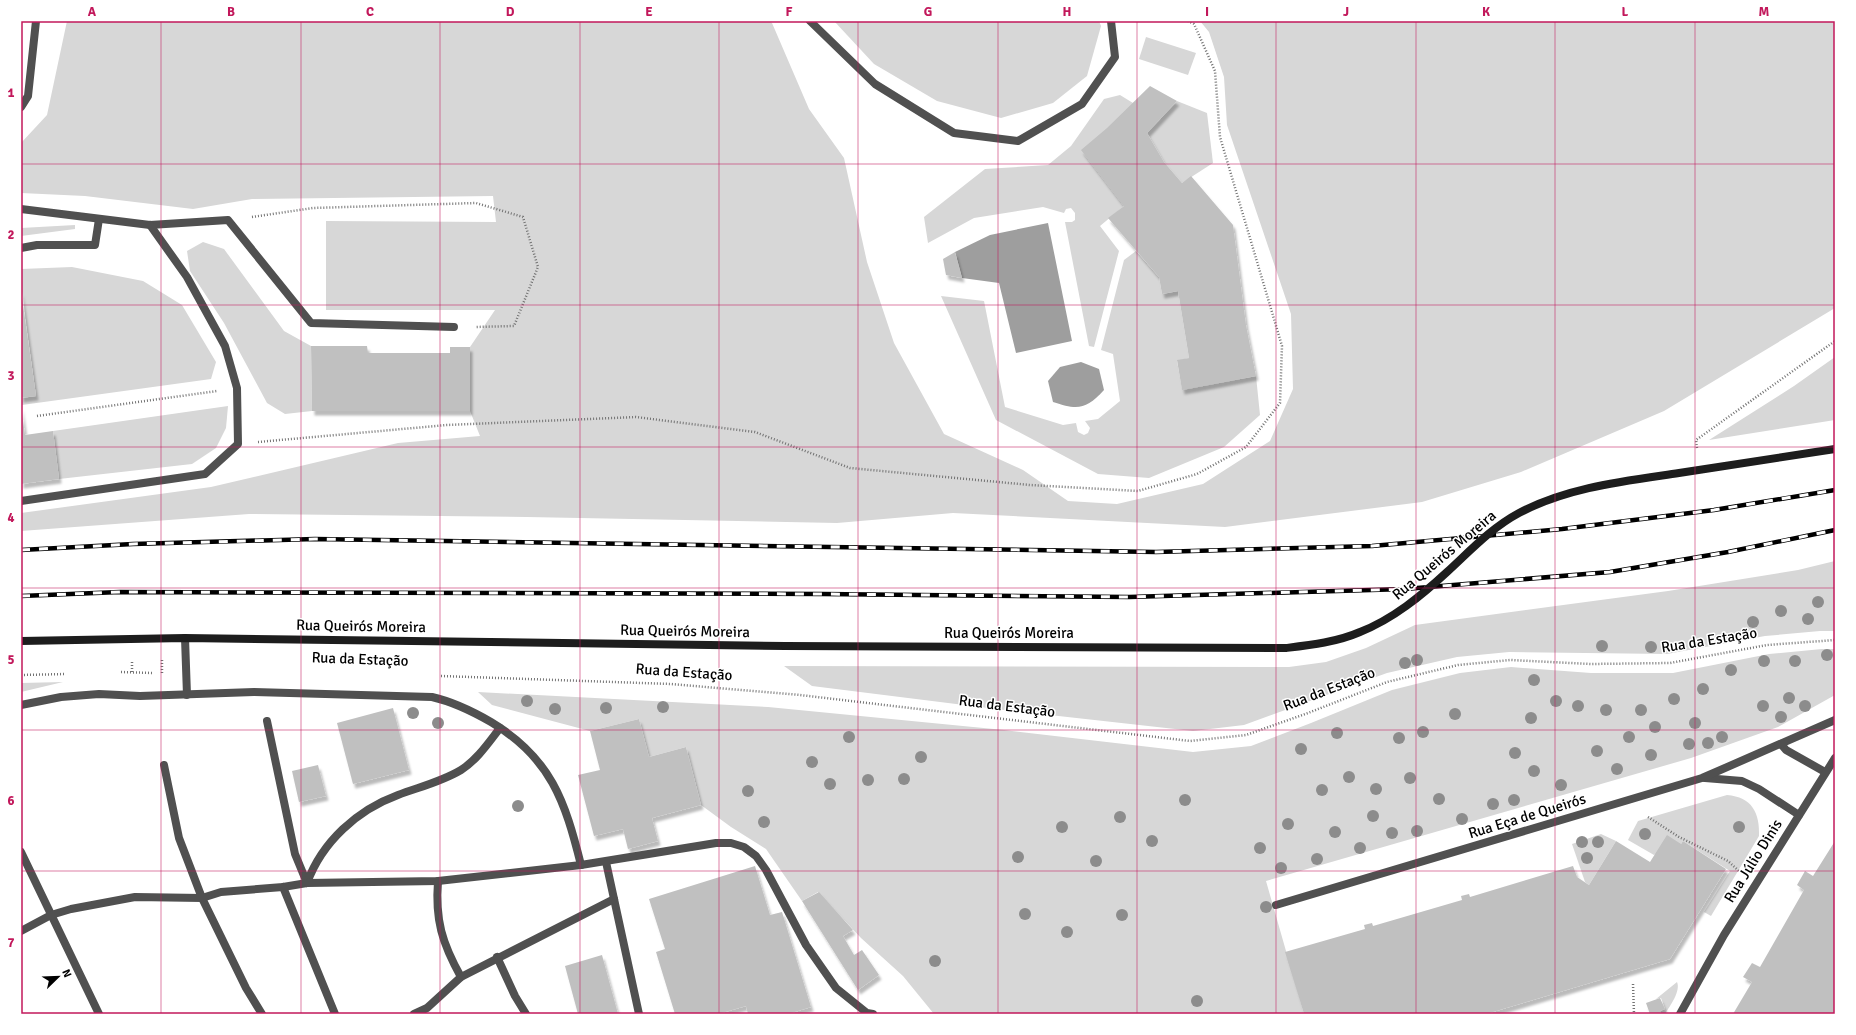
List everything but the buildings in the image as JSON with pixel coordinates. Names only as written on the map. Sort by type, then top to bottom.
[{"type":"main road","name":"Rua Queirós Moreira","points":[[21,641],[185,638],[785,646],[1286,648],[1323,643],[1360,632],[1387,619],[1416,599],[1484,537],[1500,525],[1519,513],[1553,498],[1602,485],[1835,449]]},
{"type":"street","points":[[21,107],[28,96],[36,21]]},
{"type":"street","points":[[810,21],[875,84],[954,133],[1018,141],[1082,104],[1115,57],[1111,21]]},
{"type":"street","points":[[21,209],[150,225],[228,220],[311,323],[454,326]]},
{"type":"street","points":[[21,248],[37,244],[95,245],[99,219]]},
{"type":"street","points":[[21,501],[205,474],[238,444],[238,388],[225,346],[191,284],[150,225]]},
{"type":"street","points":[[185,638],[187,695]]},
{"type":"street","points":[[21,705],[61,697],[99,694],[187,695],[254,692],[432,697],[454,702],[500,728],[526,747],[545,769],[557,790],[572,829],[581,865]]},
{"type":"street","name":"Rua Eça de Queirós","points":[[1276,905],[1702,778],[1835,720]]},
{"type":"street","points":[[267,721],[295,854],[307,883]]},
{"type":"street","points":[[307,883],[314,865],[324,849],[355,819],[372,807],[397,795],[442,780],[462,769],[475,758],[500,728]]},
{"type":"street","points":[[1781,744],[1786,750],[1825,772]]},
{"type":"street","points":[[1799,815],[1835,758]]},
{"type":"street","points":[[164,765],[179,838],[202,898],[246,988],[262,1014]]},
{"type":"street","name":"Rua Júlio Dinis","points":[[1680,1014],[1724,935],[1799,815],[1759,789],[1742,781],[1702,778]]},
{"type":"street","points":[[21,931],[51,915],[71,909],[135,897],[202,898],[221,892],[283,887],[307,883],[438,881],[606,862],[716,843],[731,843],[744,847],[756,856],[766,870],[806,945],[836,988],[868,1013],[872,1014]]},
{"type":"street","points":[[21,852],[99,1014]]},
{"type":"street","points":[[606,862],[639,1014]]},
{"type":"street","points":[[438,881],[436,900],[439,928],[449,955],[461,977]]},
{"type":"street","points":[[283,887],[335,1014]]},
{"type":"street","points":[[414,1014],[428,1011],[461,977],[497,957],[614,899]]},
{"type":"street","points":[[497,957],[515,996],[526,1014]]},
{"type":"path","points":[[238,444],[447,425],[636,418],[755,432],[850,468],[1030,485],[1138,491],[1197,474],[1246,447],[1280,403],[1282,346],[1220,137],[1215,71],[1194,24],[1188,21]]},
{"type":"path","points":[[228,220],[313,208],[476,204],[523,217],[538,267],[514,326],[454,326]]},
{"type":"path","points":[[1697,448],[1696,440],[1835,341]]},
{"type":"path","points":[[36,416],[238,388]]},
{"type":"path","name":"Rua da Estação","points":[[437,676],[671,684],[800,695],[1190,741],[1246,735],[1308,713],[1387,682],[1458,665],[1510,660],[1591,664],[1670,663],[1767,645],[1835,640]]},
{"type":"path","points":[[132,660],[132,672],[187,672]]},
{"type":"path","points":[[1646,816],[1679,837],[1728,861],[1741,873]]},
{"type":"path","points":[[1633,984],[1634,1014]]},
{"type":"shaded area","points":[[67,21],[768,21],[772,23],[809,109],[844,158],[867,262],[894,343],[944,434],[1023,470],[1068,501],[1117,504],[1203,484],[1270,441],[1293,389],[1291,314],[1227,125],[1224,77],[1209,32],[1200,21],[1835,21],[1835,308],[1664,411],[1521,472],[1422,502],[1225,527],[953,513],[837,523],[527,517],[249,514],[21,531],[21,513],[211,487],[398,443],[480,436],[470,411],[470,347],[495,310],[326,310],[326,221],[496,222],[493,196],[252,199],[193,209],[85,196],[21,193],[21,143],[47,115]]},
{"type":"shaded area","points":[[834,21],[1099,21],[1101,26],[1087,76],[1053,103],[1001,118],[937,101],[874,64]]},
{"type":"shaded area","points":[[1146,37],[1196,53],[1188,75],[1139,59]]},
{"type":"shaded area","points":[[1120,95],[1133,103],[1124,206],[1100,226],[1119,251],[1094,347],[1089,346],[1065,222],[1072,222],[1075,220],[1075,213],[1071,208],[1066,209],[1064,213],[1043,207],[974,218],[928,243],[924,217],[985,169],[1048,165],[1071,146],[1104,99]]},
{"type":"shaded area","points":[[1177,101],[1207,113],[1213,163],[1182,183],[1164,162],[1147,133]]},
{"type":"shaded area","points":[[1048,223],[1072,341],[1016,353],[999,283],[962,278],[955,252],[990,235]]},
{"type":"shaded area","points":[[75,225],[75,229],[21,236],[21,228]]},
{"type":"shaded area","points":[[203,242],[224,249],[284,331],[311,346],[312,411],[285,414],[267,403],[224,323],[190,271],[187,251]]},
{"type":"shaded area","points":[[1136,251],[1159,277],[1162,294],[1178,291],[1189,358],[1177,361],[1182,389],[1256,376],[1260,415],[1224,447],[1149,478],[1098,474],[996,420],[941,296],[984,301],[1005,407],[1063,425],[1076,423],[1078,432],[1084,435],[1088,433],[1090,428],[1085,421],[1098,419],[1120,401],[1113,354],[1101,350],[1124,260]]},
{"type":"shaded area","points":[[72,267],[143,281],[182,305],[216,362],[211,379],[22,405],[21,398],[36,396],[21,284],[21,269]]},
{"type":"shaded area","points":[[1835,357],[1835,420],[1709,440],[1794,386]]},
{"type":"shaded area","points":[[1081,362],[1099,369],[1104,390],[1098,397],[1086,405],[1075,407],[1053,402],[1048,381],[1060,367]]},
{"type":"shaded area","points":[[228,406],[226,428],[216,448],[192,464],[59,479],[53,431]]},
{"type":"shaded area","points":[[1835,561],[1835,631],[1765,636],[1667,654],[1509,652],[1457,657],[1387,673],[1244,725],[1193,731],[1004,710],[812,686],[784,666],[1289,667],[1326,662],[1366,648],[1415,625],[1668,591],[1798,570]]},
{"type":"shaded area","points":[[1835,649],[1835,695],[1778,727],[1691,758],[1266,881],[1304,1014],[934,1014],[903,976],[861,938],[818,892],[802,901],[766,849],[731,827],[701,805],[686,747],[649,757],[639,719],[590,731],[492,705],[478,692],[768,707],[1004,730],[1193,752],[1251,746],[1392,690],[1460,673],[1511,667],[1591,673],[1673,673],[1769,654]]},
{"type":"shaded area","points":[[63,682],[21,692],[21,683]]},
{"type":"shaded area","points":[[1727,795],[1736,796],[1743,799],[1753,808],[1758,820],[1759,836],[1711,916],[1704,912],[1730,871],[1683,841],[1681,844],[1654,855],[1628,840],[1638,821]]},
{"type":"shaded area","points":[[1601,834],[1616,841],[1589,885],[1585,882],[1572,844]]},
{"type":"shaded area","points":[[1677,982],[1678,990],[1674,998],[1665,1014],[1661,1014],[1660,1011],[1665,1009],[1661,998],[1656,999]]},
{"type":"railway","points":[[21,550],[133,544],[315,539],[1156,552],[1372,546],[1562,529],[1714,510],[1835,490]]},
{"type":"railway","points":[[21,596],[120,592],[822,594],[1129,597],[1405,589],[1610,572],[1728,552],[1835,530]]}]
